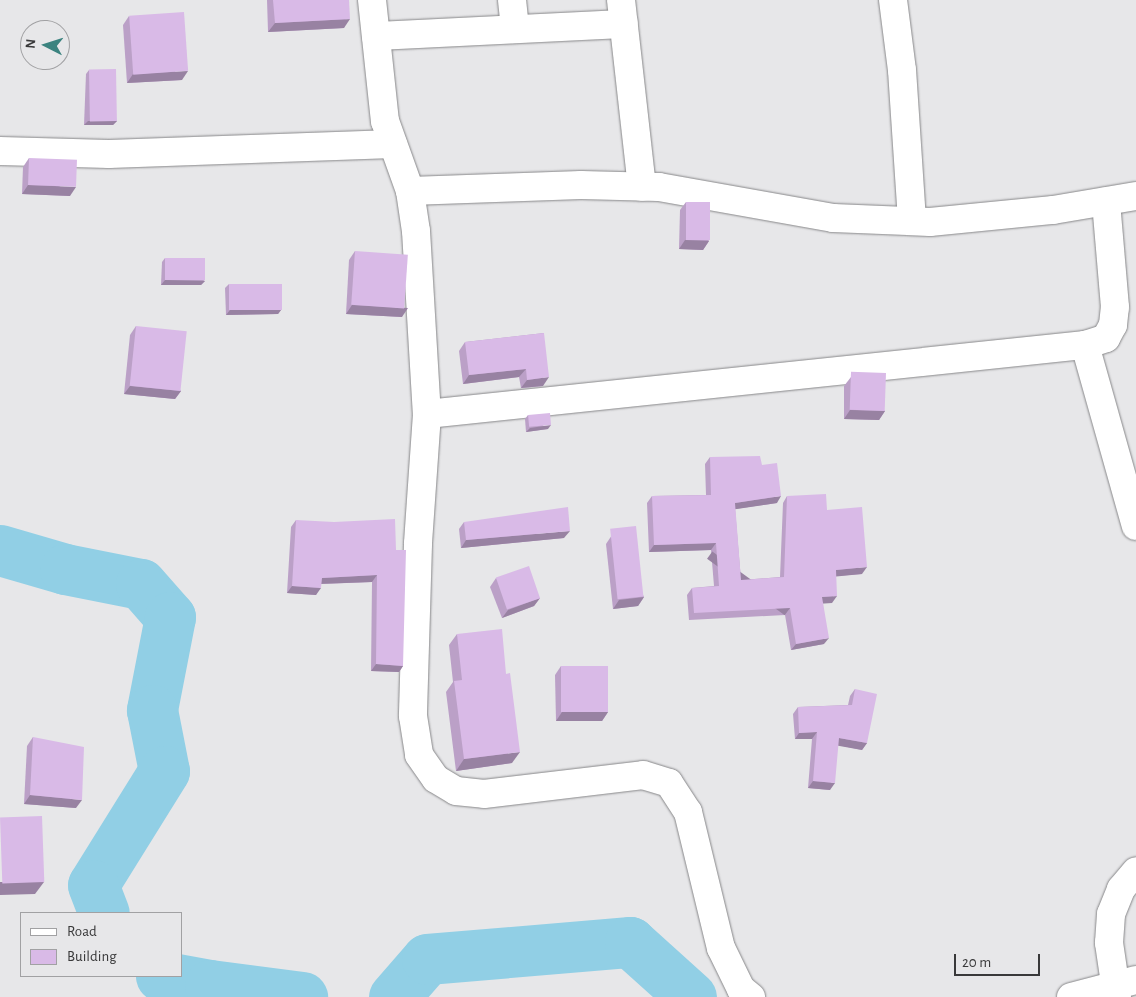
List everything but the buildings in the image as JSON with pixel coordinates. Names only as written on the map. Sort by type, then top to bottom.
[{"type":"street","points":[[372,0],[385,121],[410,191],[416,231],[427,414],[418,544],[414,716],[419,755],[436,779],[456,791],[484,794],[643,775],[669,783],[688,812],[721,948],[741,989],[751,997]]},
{"type":"street","points":[[512,0],[514,29]]},
{"type":"street","points":[[893,0],[902,70],[912,221]]},
{"type":"street","points":[[376,36],[514,29],[623,12],[642,187]]},
{"type":"street","points":[[0,151],[108,154],[393,144]]},
{"type":"street","points":[[410,191],[581,185],[659,187],[833,218],[930,222],[1044,211],[1136,196]]},
{"type":"street","points":[[427,414],[1085,345],[1106,338],[1113,325],[1115,307],[1106,201]]},
{"type":"street","points":[[1085,345],[1136,526]]},
{"type":"street","points":[[1071,997],[1122,987],[1109,943],[1110,914],[1121,890],[1136,871]]},
{"type":"waterway","points":[[0,550],[65,569],[141,584],[170,617],[152,710],[164,771],[93,885],[104,912]]},
{"type":"waterway","points":[[394,997],[427,959],[630,942],[691,997]]},
{"type":"waterway","points":[[166,977],[210,985],[302,997]]}]
